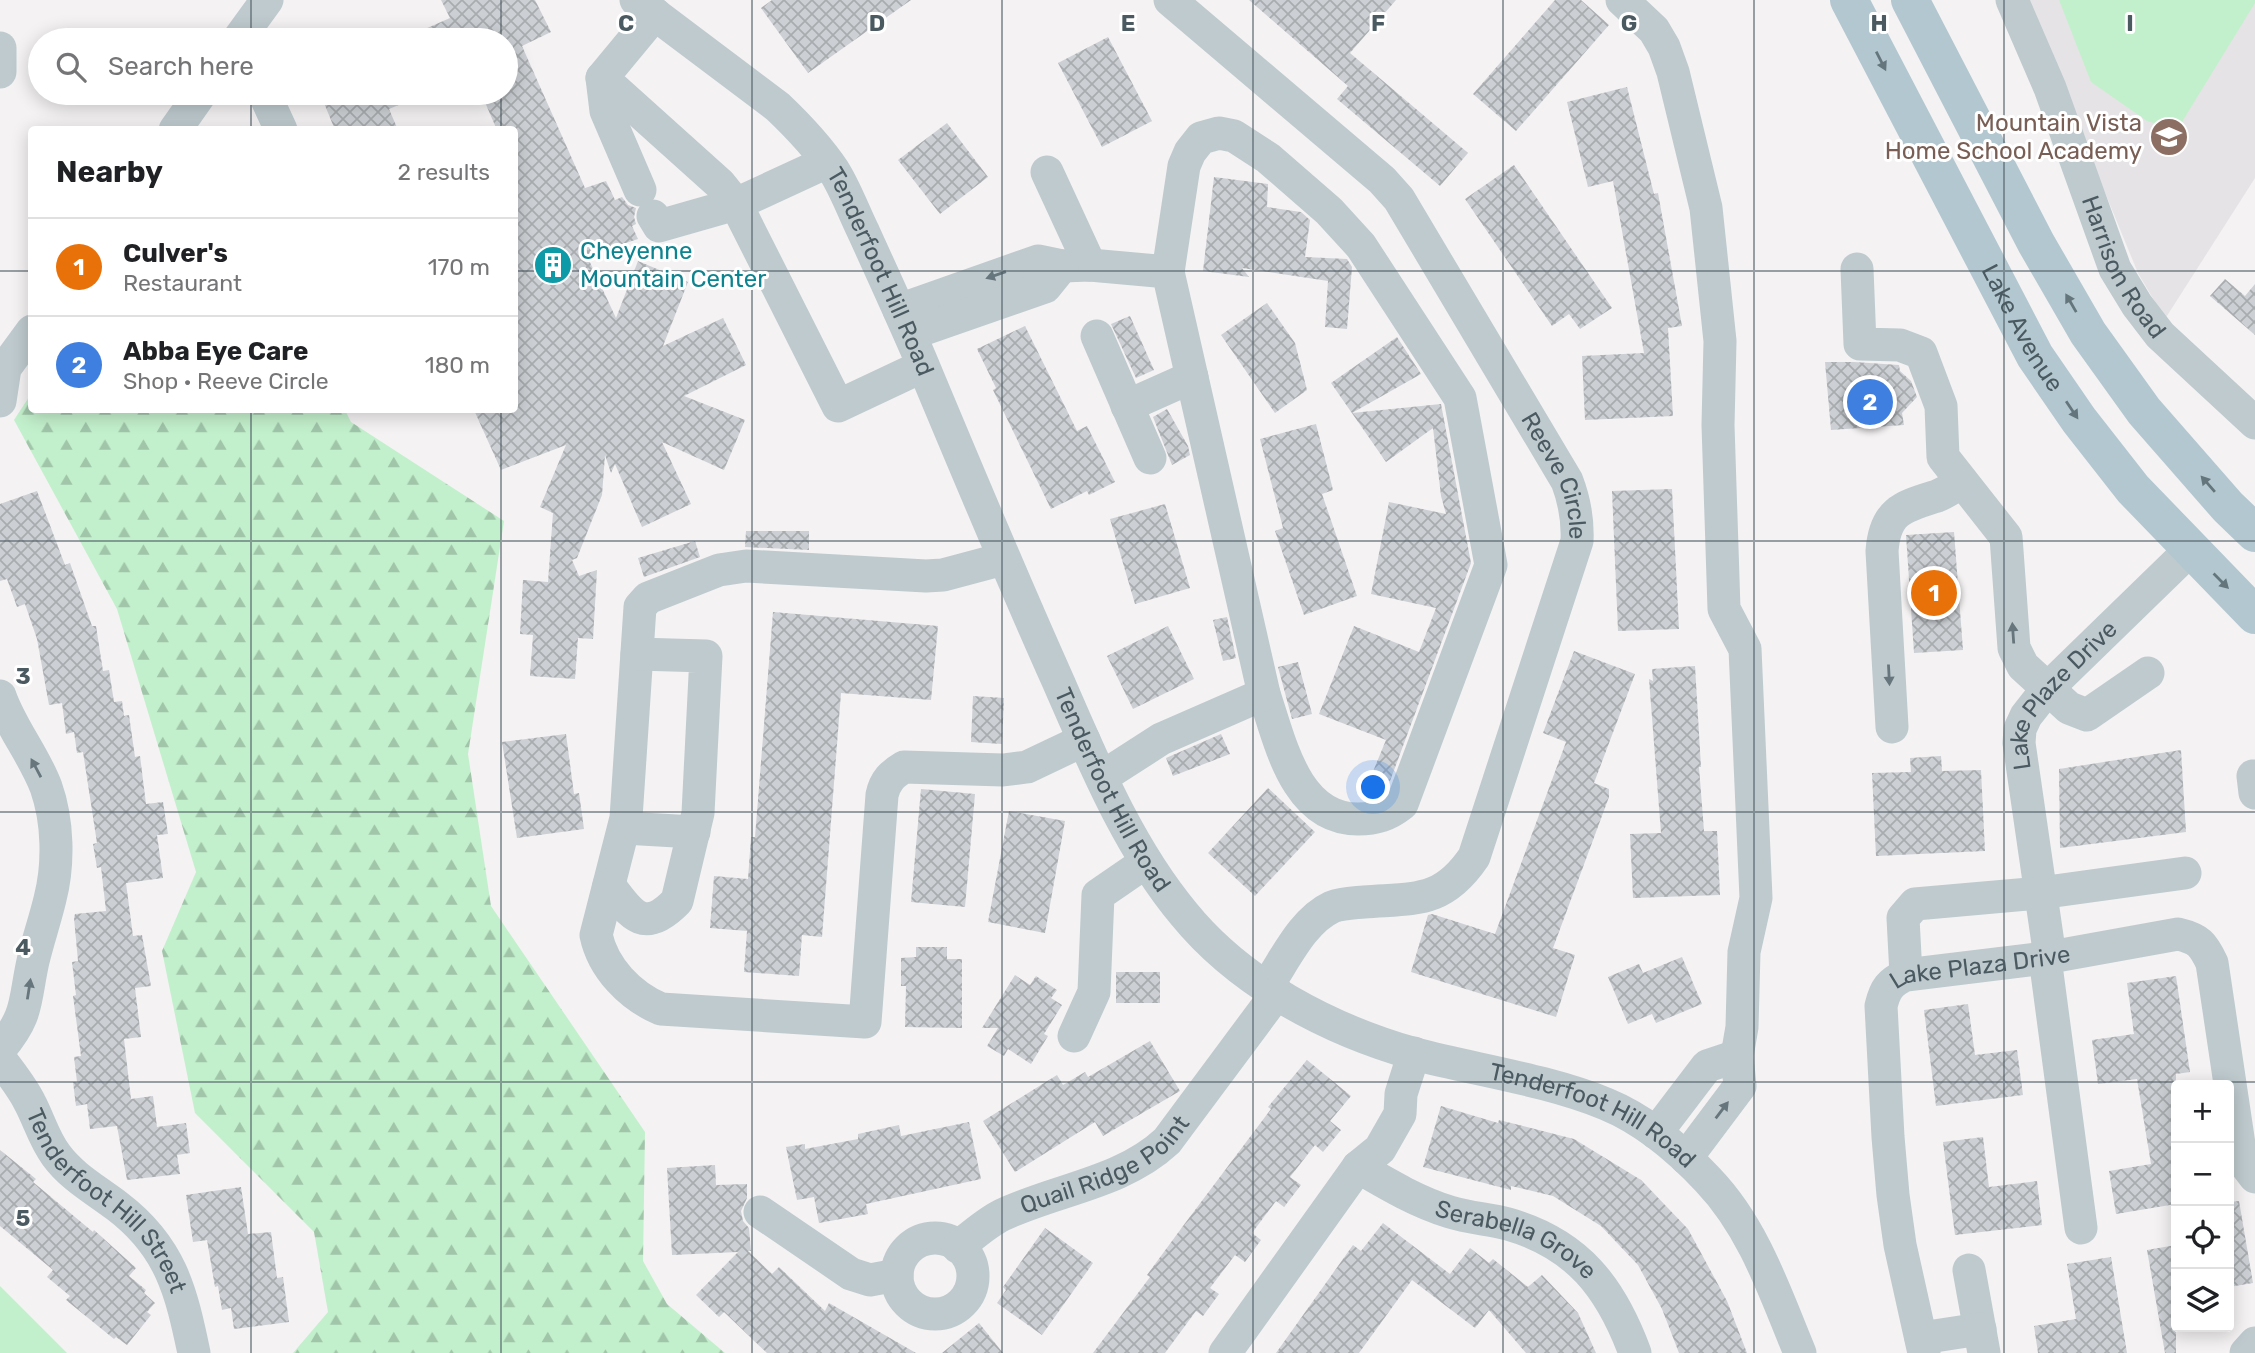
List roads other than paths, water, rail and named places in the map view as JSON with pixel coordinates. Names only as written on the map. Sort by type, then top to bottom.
[{"type":"main road","name":"Lake Avenue","points":[[1849,0],[2035,356],[2078,420],[2133,489],[2255,615]]},
{"type":"main road","points":[[1910,0],[2036,243],[2088,333],[2144,411],[2228,507],[2255,533]]},
{"type":"street","points":[[247,28],[267,0]]},
{"type":"street","name":"Reeve Circle","points":[[1170,0],[1382,180],[1399,199],[1567,481],[1575,502],[1578,523],[1577,541],[1474,858],[1461,877],[1435,894],[1348,903],[1325,912],[1308,925],[1272,990]]},
{"type":"street","points":[[1622,0],[1654,30],[1664,47],[1673,72],[1706,208],[1720,341],[1718,425],[1724,609],[1745,649],[1756,898],[1744,953],[1742,1027],[1737,1056],[1740,1086],[1686,1158]]},
{"type":"street","name":"Harrison Road","points":[[2012,0],[2050,89],[2115,269],[2137,305],[2160,335],[2255,423]]},
{"type":"street","points":[[646,7],[602,78],[606,111],[659,226],[736,204],[827,162]]},
{"type":"street","name":"Tenderfoot Hill Road","points":[[646,7],[778,107],[799,127],[837,176],[905,322],[1003,559],[1084,740],[1146,862],[1184,915],[1215,946],[1272,990],[1304,1010],[1346,1030],[1414,1054],[1578,1094],[1608,1104],[1656,1133],[1710,1182],[1751,1237],[1800,1353]]},
{"type":"street","points":[[0,48],[0,72]]},
{"type":"street","points":[[602,78],[720,184],[736,204],[838,406],[923,366]]},
{"type":"street","points":[[178,126],[193,105]]},
{"type":"street","points":[[270,105],[279,126]]},
{"type":"street","points":[[1219,133],[1234,136],[1268,158],[1329,211],[1361,246],[1460,398],[1491,565],[1402,804],[1384,816],[1371,819],[1335,816],[1317,804],[1301,787],[1288,766],[1264,694],[1192,377],[1168,272],[1184,166],[1190,152],[1201,138],[1219,133]]},
{"type":"street","points":[[1047,172],[1076,266]]},
{"type":"street","points":[[905,322],[1038,261],[1168,272]]},
{"type":"street","points":[[1857,269],[1860,344],[1900,345],[1921,353],[1941,406],[1943,457],[2006,537],[2014,648],[2024,666],[2069,708],[2087,715],[2148,673]]},
{"type":"street","points":[[1097,335],[1150,458]]},
{"type":"street","points":[[0,401],[2,369],[28,336]]},
{"type":"street","points":[[1127,406],[1192,377]]},
{"type":"street","points":[[1892,727],[1882,551],[1884,533],[1889,521],[1916,501],[1969,491]]},
{"type":"street","name":"Lake Plaze Drive","points":[[2081,1228],[2040,893],[2018,743],[2020,729],[2026,716],[2048,688],[2190,550]]},
{"type":"street","points":[[1003,559],[943,575],[926,576],[746,566],[719,570],[648,598],[640,607],[624,828],[596,936],[599,949],[607,965],[646,1003],[661,1009],[865,1022],[881,795],[885,783],[904,767],[1003,770],[1027,767],[1084,740]]},
{"type":"street","points":[[609,885],[635,916],[646,920],[656,919],[677,901],[698,813],[706,656],[637,654]]},
{"type":"street","points":[[1102,777],[1161,739],[1264,694]]},
{"type":"street","points":[[0,696],[7,717],[46,787],[52,811],[55,866],[51,897],[33,962],[25,1009],[15,1031],[0,1049]]},
{"type":"street","points":[[624,828],[694,832]]},
{"type":"street","points":[[1074,1036],[1094,992],[1098,895],[1146,862]]},
{"type":"street","points":[[1906,975],[1903,918],[1915,904],[2040,893],[2185,873]]},
{"type":"street","name":"Lake Plaza Drive","points":[[1922,1345],[1900,1245],[1888,1137],[1881,1006],[1885,990],[1893,981],[1906,975],[2048,958],[2178,934],[2195,938],[2206,948],[2213,963],[2250,1157]]},
{"type":"street","name":"Quail Ridge Point","points":[[958,1247],[1001,1215],[1129,1168],[1150,1156],[1167,1141],[1272,990]]},
{"type":"street","points":[[1225,1353],[1358,1167],[1366,1142],[1387,1106],[1401,1094],[1414,1054]]},
{"type":"street","points":[[1656,1133],[1707,1066],[1737,1056]]},
{"type":"street","name":"Tenderfoot Hill Street","points":[[0,1059],[29,1101],[56,1155],[71,1172],[120,1208],[160,1250],[180,1293],[194,1353]]},
{"type":"street","name":"Serabella Grove","points":[[1358,1167],[1425,1203],[1452,1213],[1527,1230],[1570,1254],[1602,1285],[1618,1312],[1635,1353]]},
{"type":"street","points":[[760,1212],[851,1274],[870,1279],[897,1275]]},
{"type":"street","points":[[940,1239],[958,1247],[965,1254],[973,1275],[968,1295],[959,1306],[946,1313],[933,1314],[913,1308],[900,1292],[897,1275],[900,1260],[908,1249],[920,1241],[940,1239]]},
{"type":"street","points":[[1922,1345],[1982,1341],[1969,1270]]},
{"type":"street","points":[[2246,1353],[2255,1343]]},
{"type":"place","name":"Mountain Vista Home School Academy","points":[[2169,137]]},
{"type":"place","name":"Cheyenne Mountain Center","points":[[553,265]]},
{"type":"place","name":"Abba Eye Care","points":[[1870,402]]},
{"type":"place","name":"Culver's","points":[[1934,593]]}]
